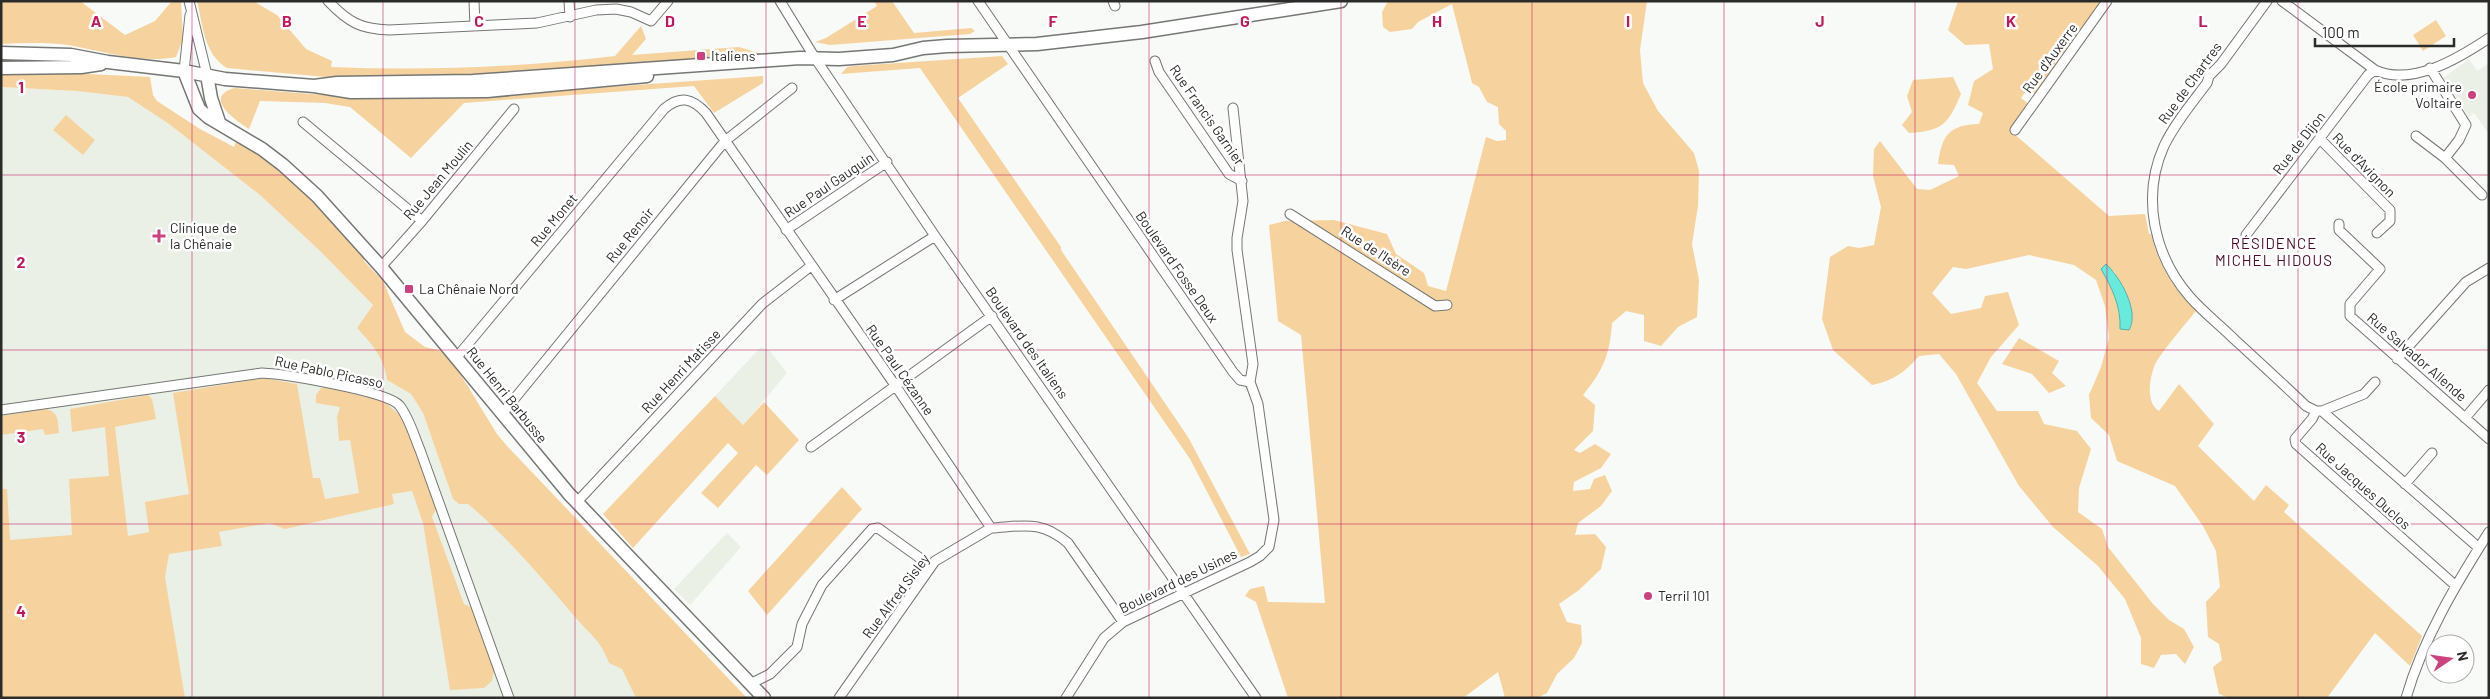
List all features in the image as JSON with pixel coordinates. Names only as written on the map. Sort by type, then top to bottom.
[{"type":"main road","points":[[1,53],[71,55],[108,62],[184,70],[225,79],[314,86],[337,83],[473,81],[800,58],[839,59],[893,55],[923,48],[1006,43],[1037,44],[1142,32],[1342,1]]},
{"type":"main road","points":[[1,68],[82,68],[108,62]]},
{"type":"main road","name":"Rue Henri Barbusse","points":[[184,70],[199,109],[208,117],[262,149],[301,180],[381,267],[577,502],[764,698]]},
{"type":"main road","points":[[207,75],[211,98],[219,122]]},
{"type":"street","points":[[189,1],[207,75]]},
{"type":"street","points":[[328,1],[339,12],[369,30],[537,23],[596,10],[616,9],[631,12],[651,21],[668,1]]},
{"type":"street","points":[[474,1],[475,26]]},
{"type":"street","points":[[569,1],[570,17]]},
{"type":"street","name":"Boulevard des Italiens","points":[[780,1],[815,58],[887,162],[935,236],[1256,698]]},
{"type":"street","name":"Boulevard Fosse Deux","points":[[978,1],[1233,372],[1240,380],[1250,382]]},
{"type":"street","name":"Rue d'Auxerre","points":[[2015,130],[2108,1]]},
{"type":"street","name":"Rue de Chartres","points":[[2266,1],[2221,64],[2209,76],[2207,83],[2172,132],[2154,175],[2152,206],[2156,236],[2171,272],[2192,299],[2306,406],[2319,411]]},
{"type":"street","points":[[2282,1],[2375,70],[2393,75],[2430,68],[2466,53],[2489,38]]},
{"type":"street","points":[[184,70],[191,12]]},
{"type":"street","name":"Rue Francis Garnier","points":[[1155,61],[1159,72],[1230,174],[1242,181]]},
{"type":"street","points":[[2430,68],[2434,77],[2466,122],[2465,129],[2444,158]]},
{"type":"street","name":"Rue de Dijon","points":[[2246,234],[2368,75],[2375,70]]},
{"type":"street","name":"Rue Renoir","points":[[502,414],[725,141],[792,88]]},
{"type":"street","name":"Rue Paul Cézanne","points":[[673,101],[687,100],[698,104],[895,385],[991,528]]},
{"type":"street","name":"Rue Monet","points":[[457,358],[664,109],[673,101]]},
{"type":"street","points":[[1234,108],[1243,206],[1237,238],[1253,364],[1250,382]]},
{"type":"street","name":"Rue Jean Moulin","points":[[381,267],[422,221],[514,109]]},
{"type":"street","points":[[303,122],[422,221]]},
{"type":"street","points":[[2416,136],[2444,158],[2482,195]]},
{"type":"street","name":"Rue d'Avignon","points":[[2320,139],[2390,210],[2390,221],[2377,233]]},
{"type":"street","name":"Rue Paul Gauguin","points":[[786,230],[887,162]]},
{"type":"street","name":"Rue de l'Isère","points":[[1290,214],[1435,306],[1447,305]]},
{"type":"street","name":"Rue Salvador Allende","points":[[2339,224],[2340,230],[2380,269],[2350,304],[2350,316],[2489,439]]},
{"type":"street","points":[[834,300],[935,236]]},
{"type":"street","name":"Rue Henri Matisse","points":[[577,502],[762,304],[811,266]]},
{"type":"street","points":[[2397,359],[2466,282],[2489,268]]},
{"type":"street","points":[[811,447],[992,316]]},
{"type":"street","name":"Rue Pablo Picasso","points":[[1,410],[262,373],[285,374],[365,392],[398,404],[406,417],[420,450],[509,698]]},
{"type":"street","name":"Boulevard des Usines","points":[[1066,698],[1104,638],[1123,622],[1250,562],[1269,547],[1274,520],[1258,404],[1250,382]]},
{"type":"street","points":[[2375,382],[2360,396],[2319,411],[2479,548]]},
{"type":"street","points":[[2466,418],[2489,390]]},
{"type":"street","name":"Rue Jacques Duclos","points":[[2319,411],[2295,439],[2296,444],[2456,586]]},
{"type":"street","points":[[2405,484],[2432,453]]},
{"type":"street","points":[[991,528],[1032,526],[1046,528],[1058,534],[1068,543],[1123,622]]},
{"type":"street","points":[[750,684],[770,674],[797,647],[802,624],[822,585],[872,529],[878,528],[931,566]]},
{"type":"street","name":"Rue Alfred Sisley","points":[[839,698],[935,561],[991,528]]},
{"type":"street","points":[[2406,698],[2416,670],[2456,586],[2489,532]]},
{"type":"shaded area","points":[[1,1],[80,1],[125,35],[155,21],[172,1],[181,1],[183,39],[176,57],[163,59],[135,58],[60,44],[1,44]]},
{"type":"shaded area","points":[[197,1],[253,1],[277,15],[306,49],[332,61],[331,67],[402,69],[473,67],[615,56],[641,26],[646,39],[632,55],[739,47],[762,54],[507,74],[409,77],[337,78],[227,68],[213,55],[209,47]]},
{"type":"shaded area","points":[[874,1],[892,1],[914,33],[971,28],[975,31],[970,34],[830,45],[815,42],[826,38],[877,6]]},
{"type":"shaded area","points":[[1388,1],[1647,1],[1640,50],[1643,83],[1658,111],[1694,153],[1699,171],[1698,206],[1692,244],[1699,280],[1697,317],[1678,327],[1661,346],[1644,341],[1644,315],[1626,311],[1612,323],[1604,362],[1596,378],[1583,395],[1595,405],[1593,431],[1574,450],[1580,453],[1595,444],[1611,454],[1601,468],[1574,482],[1573,491],[1590,489],[1594,479],[1605,475],[1612,491],[1601,506],[1578,523],[1575,535],[1595,534],[1606,547],[1601,569],[1579,590],[1559,604],[1567,622],[1581,625],[1582,643],[1574,658],[1557,674],[1547,693],[1537,698],[1505,698],[1498,672],[1463,698],[1288,698],[1256,602],[1245,596],[1250,589],[1264,586],[1268,602],[1325,603],[1301,335],[1278,321],[1269,225],[1285,221],[1334,220],[1387,234],[1396,254],[1424,273],[1428,286],[1446,291],[1486,137],[1497,141],[1506,140],[1506,131],[1499,124],[1498,107],[1487,102],[1479,87],[1472,83],[1452,4],[1418,22],[1412,29],[1390,32],[1383,27],[1382,12]]},
{"type":"shaded area","points":[[1958,1],[2103,1],[2037,95],[2028,88],[2021,98],[2030,105],[2012,132],[2109,216],[2145,214],[2149,234],[2151,234],[2158,256],[2168,276],[2180,294],[2196,311],[2156,362],[2150,385],[2152,403],[2159,411],[2179,384],[2214,424],[2198,446],[2254,501],[2266,485],[2289,505],[2284,512],[2422,636],[2410,666],[2375,633],[2327,698],[2229,698],[2219,694],[2213,667],[2222,660],[2219,644],[2208,637],[2206,602],[2220,587],[2216,551],[2203,526],[2175,486],[2117,461],[2109,435],[2091,418],[2089,395],[2101,367],[2109,338],[2105,306],[2096,280],[2074,265],[2029,255],[1966,269],[1953,267],[1932,293],[1951,314],[1981,308],[1985,296],[2008,292],[2019,325],[1991,357],[1977,383],[1997,411],[2038,411],[2044,424],[2077,431],[2091,449],[2079,488],[2078,512],[2102,529],[2108,547],[2153,604],[2169,620],[2184,629],[2194,647],[2185,664],[2176,654],[2161,655],[2154,668],[2141,664],[2141,638],[2125,599],[2098,566],[2053,527],[2019,486],[1956,374],[1939,354],[1919,356],[1898,375],[1872,385],[1833,350],[1822,319],[1830,257],[1848,246],[1859,248],[1874,245],[1881,207],[1873,176],[1874,149],[1880,141],[1917,189],[1930,190],[1959,176],[1954,165],[1938,164],[1945,139],[1954,129],[1979,124],[1983,113],[1968,105],[1974,81],[1993,69],[1989,44],[1965,45],[1948,30]],"holes":[[[2101,269],[2114,271],[2130,306],[2132,324],[2120,329],[2119,313],[2115,298]]]},
{"type":"shaded area","points":[[2436,20],[2446,36],[2423,51],[2413,35]]},
{"type":"shaded area","points":[[1002,56],[1008,64],[958,98],[1061,247],[1061,250],[1188,437],[1250,554],[1241,557],[1190,459],[920,68],[841,74],[847,67],[853,66]]},
{"type":"shaded area","name":"École primaire Voltaire","points":[[2469,59],[2477,71],[2489,63],[2489,134],[2474,113],[2469,117],[2443,78]]},
{"type":"shaded area","points":[[46,72],[150,77],[153,95],[157,101],[200,129],[234,147],[237,139],[273,163],[289,177],[364,254],[364,261],[383,281],[405,332],[425,347],[441,351],[459,372],[497,434],[508,447],[747,698],[636,698],[622,669],[609,663],[595,638],[524,558],[468,504],[459,504],[453,499],[423,413],[411,394],[387,380],[380,358],[372,345],[357,328],[373,305],[320,251],[260,195],[169,124],[128,97],[77,91],[1,87],[1,73]]},
{"type":"shaded area","points":[[763,76],[763,83],[714,113],[694,86],[464,103],[411,158],[350,107],[325,103],[260,101],[249,129],[237,121],[225,109],[221,98],[225,92],[234,88],[337,96],[510,94]]},
{"type":"shaded area","points":[[1953,77],[1961,94],[1948,119],[1937,128],[1909,133],[1902,125],[1912,112],[1907,96],[1913,80]]},
{"type":"shaded area","points":[[1,87],[77,91],[128,97],[169,124],[260,195],[320,251],[373,305],[358,328],[376,348],[385,368],[387,380],[411,394],[423,413],[451,493],[468,486],[651,698],[1,698]]},
{"type":"shaded area","points":[[66,115],[95,140],[83,155],[53,130]]},
{"type":"shaded area","points":[[2019,338],[2059,361],[2052,373],[2066,386],[2049,393],[2032,374],[2002,364]]},
{"type":"shaded area","points":[[761,347],[770,351],[787,373],[743,425],[715,396]]},
{"type":"shaded area","points":[[264,378],[297,384],[313,478],[320,478],[325,499],[359,493],[350,440],[339,441],[337,417],[340,407],[316,403],[316,395],[321,388],[330,388],[385,402],[405,420],[436,509],[432,517],[464,604],[471,607],[494,671],[492,681],[484,688],[450,690],[423,523],[412,491],[392,494],[394,504],[285,529],[269,523],[219,532],[222,546],[169,554],[165,577],[185,698],[1,698],[1,467],[3,489],[7,489],[10,540],[72,535],[69,479],[109,476],[105,427],[72,432],[70,409],[148,395],[152,399],[156,419],[115,427],[128,536],[149,532],[145,502],[189,494],[173,393]]},
{"type":"shaded area","points":[[715,396],[743,425],[764,402],[799,440],[767,475],[756,465],[718,508],[701,493],[738,453],[728,443],[633,548],[603,514]]},
{"type":"shaded area","points":[[45,409],[50,410],[55,415],[58,421],[59,433],[45,435],[43,429],[1,435],[1,416]]},
{"type":"shaded area","points":[[842,487],[862,509],[767,615],[748,591]]},
{"type":"shaded area","points":[[727,533],[741,547],[690,605],[674,589]]},
{"type":"water","points":[[2106,264],[2117,277],[2127,295],[2132,314],[2129,330],[2120,329],[2119,313],[2115,298],[2101,269]]},
{"type":"place","name":"Italiens","points":[[701,56]]},
{"type":"place","name":"École primaire Voltaire","points":[[2472,95]]},
{"type":"place","name":"Clinique de la Chênaie","points":[[159,236]]},
{"type":"place","name":"La Chênaie Nord","points":[[409,289]]},
{"type":"place","name":"Terril 101","points":[[1648,596]]},
{"type":"district","name":"RÉSIDENCE MICHEL HIDOUS","points":[[2274,252]]}]
